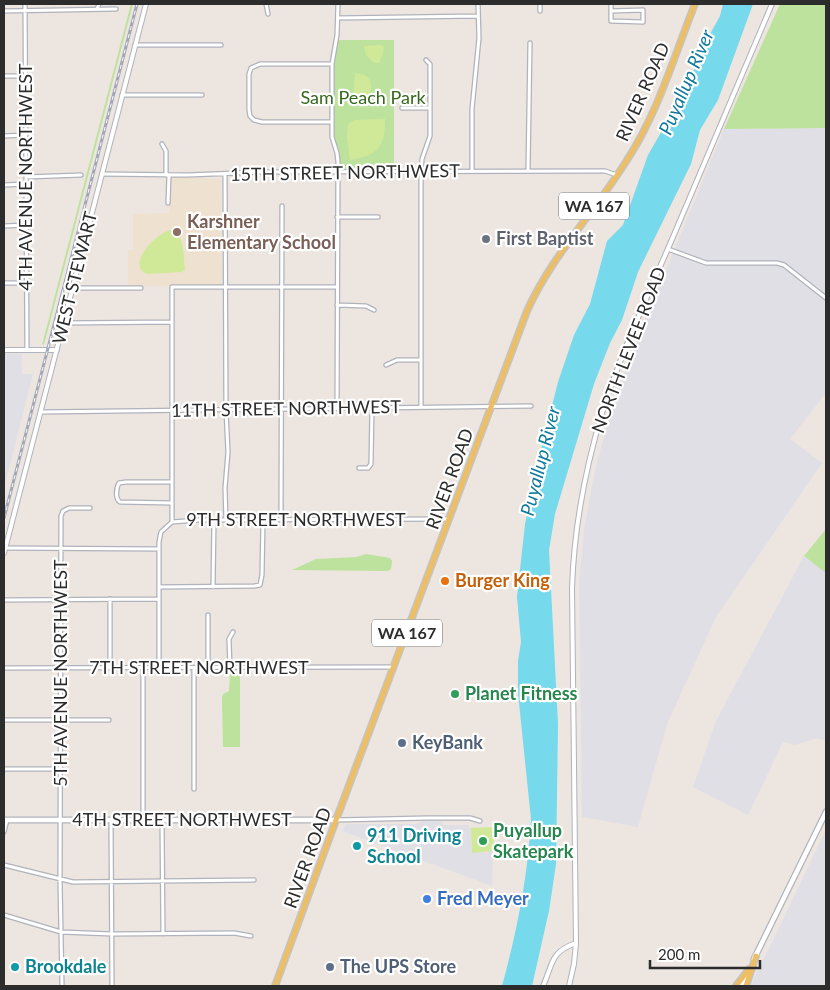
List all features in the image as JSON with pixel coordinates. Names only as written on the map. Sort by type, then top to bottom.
[{"type":"main road","name":"RIVER ROAD","points":[[277,986],[280,972],[336,820],[522,322],[552,263],[633,151],[650,119],[695,4]]},
{"type":"main road","points":[[736,986],[756,956],[826,812]]},
{"type":"main road","name":"4TH STREET NORTHWEST","points":[[5,820],[336,820]]},
{"type":"main road","points":[[746,986],[756,956]]},
{"type":"main road","points":[[741,986],[750,966]]},
{"type":"street","name":"4TH AVENUE NORTHWEST","points":[[25,4],[27,350]]},
{"type":"street","points":[[97,9],[98,4]]},
{"type":"street","name":"WEST STEWART","points":[[4,550],[146,4]]},
{"type":"street","points":[[266,4],[268,14]]},
{"type":"street","points":[[337,408],[338,172],[337,153],[332,137],[332,64],[337,40],[338,4]]},
{"type":"street","points":[[472,171],[472,125],[479,38],[478,4]]},
{"type":"street","points":[[540,4],[540,11]]},
{"type":"street","points":[[611,4],[611,10],[611,21],[643,22],[643,10],[611,10]]},
{"type":"street","name":"NORTH LEVEE ROAD","points":[[569,986],[576,943],[571,606],[576,533],[586,477],[603,411],[650,290],[772,4]]},
{"type":"street","points":[[4,11],[116,9]]},
{"type":"street","points":[[338,18],[478,16]]},
{"type":"street","points":[[528,171],[530,43]]},
{"type":"street","points":[[135,45],[221,45]]},
{"type":"street","points":[[421,407],[421,172],[422,159],[430,136],[430,64],[426,60]]},
{"type":"street","points":[[332,64],[264,64],[252,67],[249,71],[249,110],[252,119],[262,122],[332,122]]},
{"type":"street","points":[[4,76],[26,76]]},
{"type":"street","points":[[122,95],[202,95]]},
{"type":"street","points":[[402,108],[430,108]]},
{"type":"street","points":[[4,136],[26,135]]},
{"type":"street","points":[[162,144],[166,151],[168,203]]},
{"type":"street","name":"15TH STREET NORTHWEST","points":[[101,174],[605,171],[617,175]]},
{"type":"street","points":[[226,174],[226,410],[228,447],[225,488],[226,520]]},
{"type":"street","points":[[26,176],[80,175]]},
{"type":"street","points":[[4,184],[26,184]]},
{"type":"street","points":[[281,520],[282,206]]},
{"type":"street","points":[[337,217],[378,217]]},
{"type":"street","points":[[4,226],[26,225]]},
{"type":"street","points":[[668,248],[706,263],[776,263],[784,265],[826,298]]},
{"type":"street","points":[[4,283],[26,283]]},
{"type":"street","points":[[159,668],[159,549],[162,532],[172,522],[172,287],[337,287]]},
{"type":"street","points":[[72,288],[141,288]]},
{"type":"street","points":[[337,306],[366,306],[374,310]]},
{"type":"street","points":[[63,323],[172,322]]},
{"type":"street","points":[[4,350],[57,350]]},
{"type":"street","points":[[386,364],[401,360],[421,360]]},
{"type":"street","name":"11TH STREET NORTHWEST","points":[[41,412],[531,406]]},
{"type":"street","points":[[359,468],[368,468],[371,464],[372,408]]},
{"type":"street","points":[[172,482],[126,482],[119,483],[117,487],[117,498],[120,502],[172,503]]},
{"type":"street","name":"5TH AVENUE NORTHWEST","points":[[62,986],[60,880],[61,516],[67,508],[90,508]]},
{"type":"street","name":"9TH STREET NORTHWEST","points":[[172,522],[214,520],[450,519]]},
{"type":"street","points":[[213,587],[214,520]]},
{"type":"street","points":[[159,587],[260,585],[262,575],[263,520]]},
{"type":"street","points":[[4,550],[61,548],[159,549]]},
{"type":"street","points":[[110,599],[110,668]]},
{"type":"street","points":[[4,600],[159,599]]},
{"type":"street","points":[[208,615],[208,668]]},
{"type":"street","points":[[230,668],[229,639],[233,632]]},
{"type":"street","name":"7TH STREET NORTHWEST","points":[[4,668],[394,667]]},
{"type":"street","points":[[142,668],[143,820]]},
{"type":"street","points":[[194,668],[194,789]]},
{"type":"street","points":[[4,720],[109,720]]},
{"type":"street","points":[[4,769],[61,770]]},
{"type":"street","name":"4TH STREET NORTHWEST","points":[[336,820],[470,818],[480,821]]},
{"type":"street","points":[[4,832],[5,820]]},
{"type":"street","points":[[111,820],[112,986]]},
{"type":"street","points":[[162,820],[163,934]]},
{"type":"street","points":[[4,865],[73,882],[254,880]]},
{"type":"street","points":[[4,915],[61,932],[112,934],[239,933],[251,936]]},
{"type":"street","points":[[543,986],[558,952],[564,947],[576,943]]},
{"type":"shaded area","points":[[826,128],[826,393],[790,439],[822,463],[716,617],[667,724],[638,827],[582,817],[579,582],[584,530],[595,470],[610,415],[633,351],[724,129]]},
{"type":"shaded area","name":"Karshner Elementary School","points":[[169,177],[221,179],[221,285],[128,286],[128,250],[133,250],[133,214],[169,213]]},
{"type":"shaded area","points":[[4,354],[22,354],[22,374],[33,374],[4,488]]},
{"type":"shaded area","points":[[804,556],[826,573],[826,741],[817,738],[795,745],[783,742],[748,815],[693,787],[716,721]]},
{"type":"shaded area","points":[[422,821],[441,821],[444,825],[468,825],[471,830],[472,853],[493,851],[492,886],[342,831],[346,824],[417,824]]},
{"type":"shaded area","points":[[826,830],[826,986],[750,986],[769,948]]},
{"type":"green space","points":[[131,4],[133,4],[46,337],[42,345]]},
{"type":"green space","points":[[780,4],[826,4],[826,128],[724,129]]},
{"type":"green space","name":"Sam Peach Park","points":[[337,40],[394,40],[394,172],[338,172],[337,153],[332,133],[332,64]]},
{"type":"green space","points":[[381,45],[384,47],[383,54],[379,63],[374,63],[366,55],[364,46]]},
{"type":"green space","points":[[355,73],[364,75],[369,79],[371,82],[370,95],[353,96]]},
{"type":"green space","points":[[385,119],[385,129],[378,148],[367,156],[350,160],[347,136],[348,124],[355,120]]},
{"type":"green space","points":[[171,230],[176,232],[181,241],[185,270],[182,272],[147,274],[141,270],[139,264],[141,257],[151,243],[165,232]]},
{"type":"green space","points":[[826,529],[826,573],[804,556]]},
{"type":"green space","points":[[366,554],[390,558],[392,561],[391,569],[388,571],[292,570],[316,559],[357,557]]},
{"type":"green space","points":[[230,673],[240,673],[240,747],[223,747],[222,698],[223,694],[229,691]]},
{"type":"green space","name":"Puyallup Skatepark","points":[[495,827],[493,851],[472,853],[470,828]]},
{"type":"water","name":"Puyallup River","points":[[723,4],[753,4],[718,100],[700,130],[691,164],[638,272],[622,320],[610,343],[594,384],[555,514],[549,550],[558,724],[556,864],[549,911],[532,986],[502,986],[521,903],[530,840],[531,819],[518,693],[518,661],[521,642],[517,597],[525,524],[542,445],[558,382],[574,335],[590,304],[607,241],[623,225],[648,155],[671,115],[679,107],[704,45],[720,16]]},
{"type":"railway","points":[[4,518],[137,4]]},
{"type":"place","name":"Karshner Elementary School","points":[[177,232]]},
{"type":"place","name":"First Baptist","points":[[486,239]]},
{"type":"place","name":"Burger King","points":[[445,581]]},
{"type":"place","name":"Planet Fitness","points":[[455,694]]},
{"type":"place","name":"KeyBank","points":[[402,743]]},
{"type":"place","name":"Puyallup Skatepark","points":[[483,841]]},
{"type":"place","name":"911 Driving School","points":[[357,846]]},
{"type":"place","name":"Fred Meyer","points":[[427,899]]},
{"type":"place","name":"Brookdale","points":[[15,967]]},
{"type":"place","name":"The UPS Store","points":[[330,967]]}]
